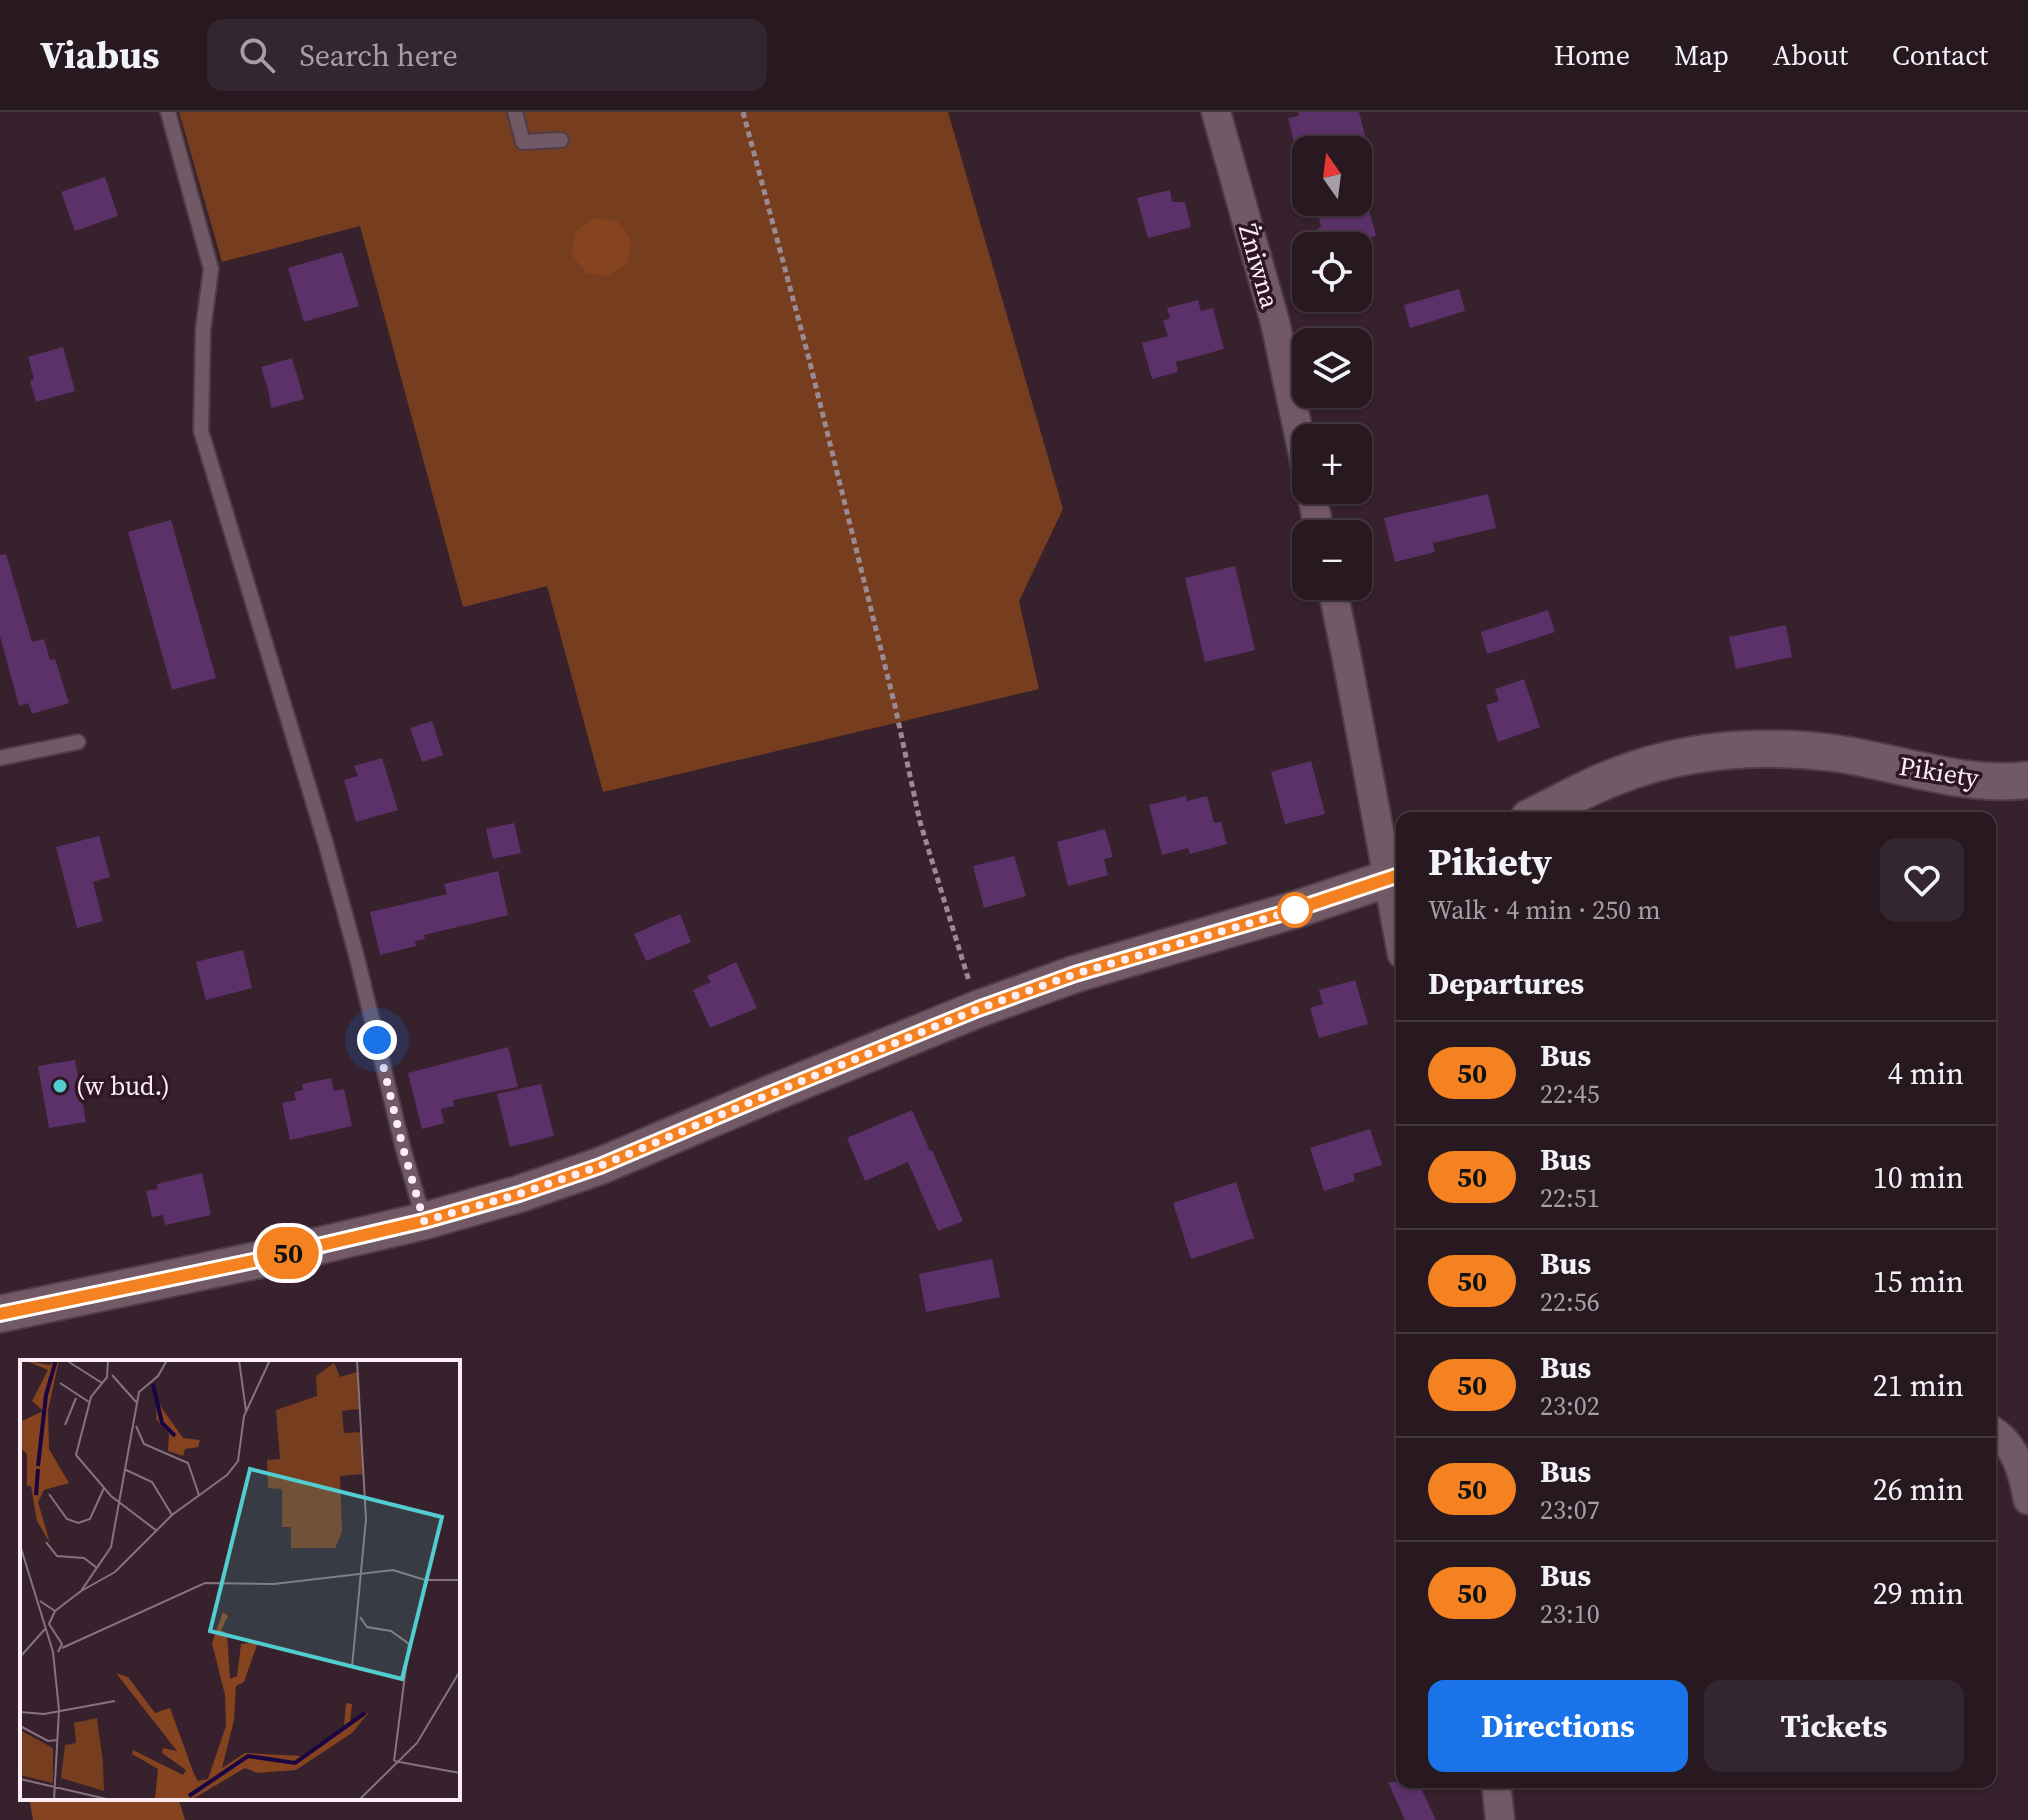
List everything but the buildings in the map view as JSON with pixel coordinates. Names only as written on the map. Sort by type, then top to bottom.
[{"type":"street","name":"Żniwna","points":[[1216,112],[1275,322],[1297,424]]},
{"type":"street","points":[[0,1314],[258,1260],[424,1221],[519,1194],[600,1166],[978,1009],[1075,974],[1395,877],[1335,600]]},
{"type":"street","name":"Pikiety","points":[[1542,812],[1617,776],[1667,760],[1758,748],[1835,753],[1963,778],[2014,782],[2028,780]]},
{"type":"street","points":[[1996,1433],[2016,1456],[2028,1500]]},
{"type":"street","points":[[1497,1788],[1500,1820]]},
{"type":"lane","points":[[168,112],[211,269],[203,330],[201,431],[325,841],[424,1221]]},
{"type":"lane","points":[[515,112],[523,142],[561,140]]},
{"type":"lane","points":[[0,758],[78,742]]},
{"type":"path","points":[[743,112],[808,355],[920,822],[978,1009]]},
{"type":"shaded area","points":[[179,112],[948,112],[1063,509],[1019,601],[1039,689],[603,792],[547,586],[463,607],[360,226],[222,262]]},
{"type":"shaded area","points":[[594,218],[617,221],[631,240],[627,263],[609,276],[586,273],[572,255],[575,232]]},
{"type":"shaded area","points":[[29,1800],[179,1800],[185,1820],[33,1820]]},
{"type":"bus line","name":"50","points":[[0,1314],[258,1260],[424,1221],[519,1194],[600,1166],[978,1009],[1075,974],[1396,877]]},
{"type":"place","name":"(w bud.)","points":[[60,1086]]},
{"type":"route","points":[[377,1040],[424,1221],[519,1194],[600,1166],[978,1009],[1075,974],[1295,910]]}]
